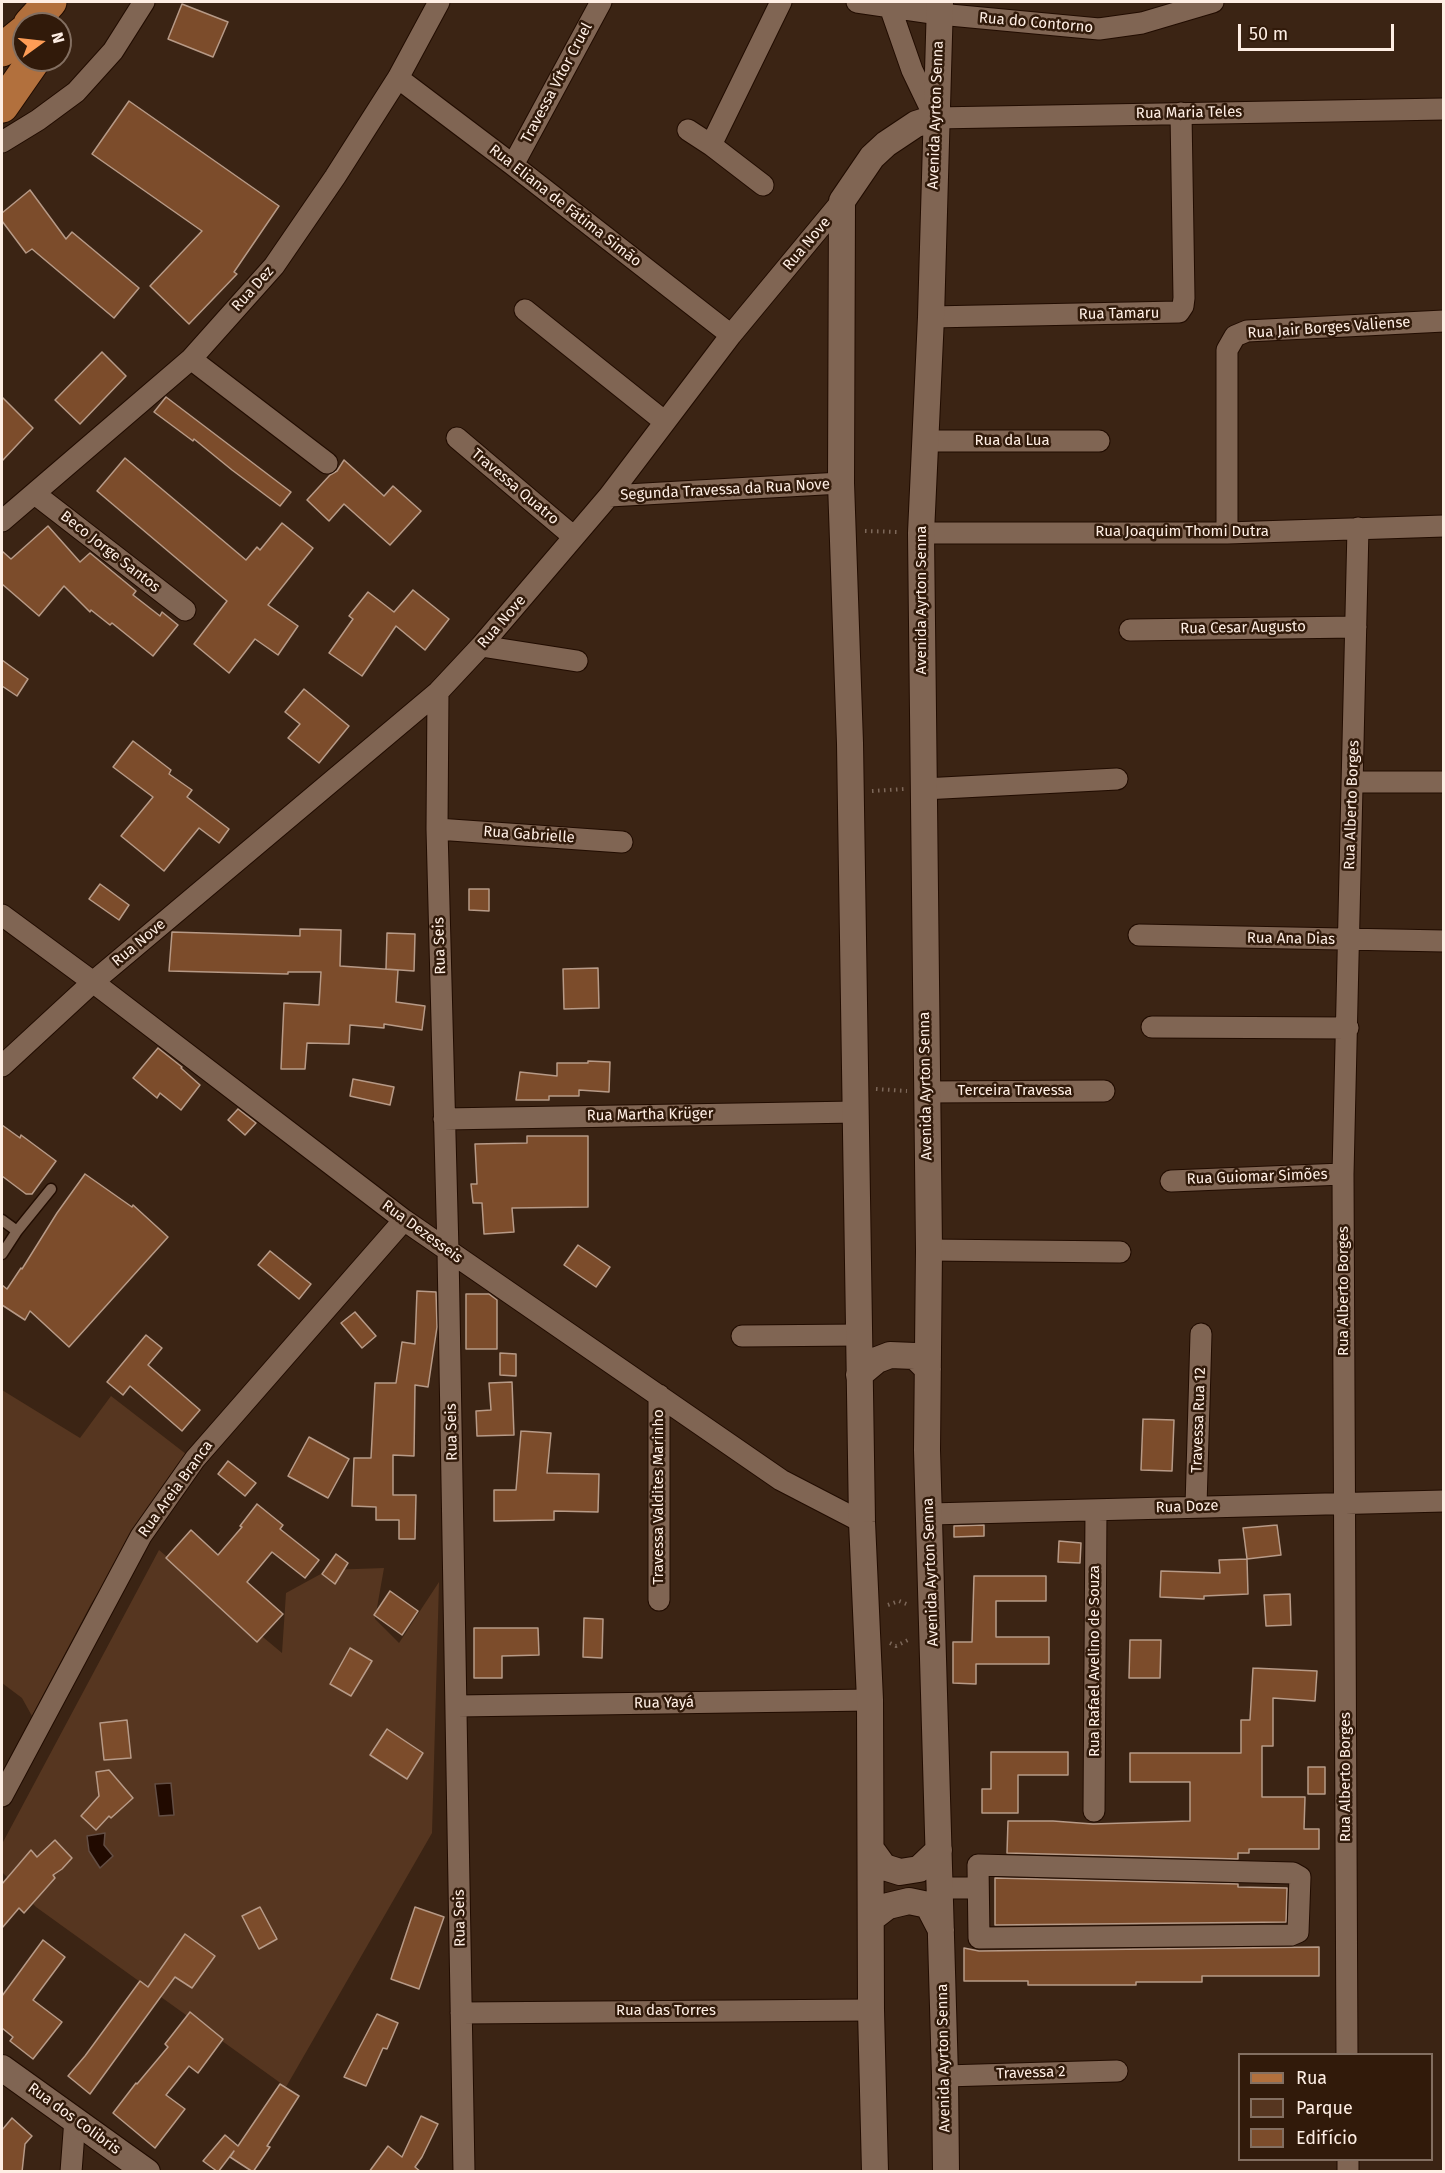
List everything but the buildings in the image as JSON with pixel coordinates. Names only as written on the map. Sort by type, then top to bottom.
[{"type":"main road","points":[[2,106],[26,72]]},
{"type":"street","points":[[2,142],[38,120],[76,92],[113,51],[144,2]]},
{"type":"street","name":"Rua Dez","points":[[2,521],[190,359],[274,266],[398,78],[439,2]]},
{"type":"street","name":"Travessa Vítor Cruel","points":[[513,165],[601,2]]},
{"type":"street","points":[[711,145],[781,2]]},
{"type":"street","name":"Rua do Contorno","points":[[862,2],[890,7],[940,8],[1099,29],[1142,23],[1213,2]]},
{"type":"street","points":[[890,7],[912,70],[935,118]]},
{"type":"street","name":"Avenida Ayrton Senna","points":[[940,8],[931,317],[921,533],[922,789],[929,1250],[927,1450],[946,2172]]},
{"type":"street","name":"Rua Eliana de Fátima Simão","points":[[398,78],[731,335]]},
{"type":"street","name":"Rua Maria Teles","points":[[935,118],[1443,109]]},
{"type":"street","name":"Rua Tamaru","points":[[931,317],[1173,313],[1182,309],[1184,298],[1181,113]]},
{"type":"street","name":"Rua Nove","points":[[2,1066],[93,982],[438,692],[481,646],[609,496],[731,335],[842,201],[872,157],[886,144],[916,124],[935,118]]},
{"type":"street","points":[[688,130],[763,185]]},
{"type":"street","points":[[842,201],[841,483],[851,792],[862,1522],[870,1700],[874,2172]]},
{"type":"street","points":[[525,310],[665,422]]},
{"type":"street","name":"Rua Jair Borges Valiense","points":[[1227,533],[1227,350],[1235,336],[1247,331],[1443,321]]},
{"type":"street","points":[[190,359],[327,463]]},
{"type":"street","name":"Travessa Quatro","points":[[457,438],[574,537]]},
{"type":"street","name":"Rua da Lua","points":[[925,441],[1099,441]]},
{"type":"street","name":"Segunda Travessa da Rua Nove","points":[[609,496],[841,483]]},
{"type":"street","name":"Beco Jorge Santos","points":[[35,494],[185,610]]},
{"type":"street","name":"Rua Joaquim Thomi Dutra","points":[[921,533],[1227,533],[1443,526]]},
{"type":"street","name":"Rua Alberto Borges","points":[[1347,2053],[1343,1174],[1358,528]]},
{"type":"street","name":"Rua Cesar Augusto","points":[[1130,630],[1356,627]]},
{"type":"street","points":[[481,646],[577,661]]},
{"type":"street","name":"Rua Seis","points":[[438,692],[436,828],[448,1251],[464,2172]]},
{"type":"street","points":[[922,789],[1117,779]]},
{"type":"street","points":[[1353,782],[1443,782]]},
{"type":"street","name":"Rua Gabrielle","points":[[436,828],[622,842]]},
{"type":"street","name":"Rua Dezesseis","points":[[2,915],[404,1220],[782,1480],[862,1522]]},
{"type":"street","name":"Rua Ana Dias","points":[[1139,935],[1443,941]]},
{"type":"street","points":[[1152,1027],[1348,1028]]},
{"type":"street","name":"Terceira Travessa","points":[[926,1092],[1104,1090]]},
{"type":"street","name":"Rua Martha Krüger","points":[[444,1119],[855,1100]]},
{"type":"street","name":"Rua Guiomar Simões","points":[[1171,1181],[1343,1174]]},
{"type":"street","name":"Rua Areia Branca","points":[[4,1787],[141,1536],[161,1507],[195,1459],[404,1220]]},
{"type":"street","points":[[929,1250],[1120,1252]]},
{"type":"street","name":"Travessa Rua 12","points":[[1196,1506],[1202,1334]]},
{"type":"street","points":[[742,1336],[860,1335]]},
{"type":"street","points":[[859,1375],[877,1360],[890,1355],[915,1356],[928,1369]]},
{"type":"street","name":"Travessa Valdites Marinho","points":[[658,1395],[659,1600]]},
{"type":"street","name":"Rua Doze","points":[[930,1514],[1443,1501]]},
{"type":"street","name":"Rua Rafael Avelino de Souza","points":[[1094,1811],[1096,1510]]},
{"type":"street","name":"Rua Yayá","points":[[457,1706],[870,1700]]},
{"type":"street","points":[[871,1849],[884,1867],[900,1872],[919,1869],[939,1851]]},
{"type":"street","points":[[978,1864],[1293,1873],[1300,1877],[1298,1932],[1292,1935],[979,1938],[977,1888],[978,1864]]},
{"type":"street","points":[[940,1888],[977,1888]]},
{"type":"street","points":[[871,1919],[888,1906],[909,1901],[928,1905],[941,1930]]},
{"type":"street","name":"Rua das Torres","points":[[461,2013],[871,2010]]},
{"type":"street","name":"Rua dos Colibris","points":[[2,2068],[147,2172]]},
{"type":"street","name":"Travessa 2","points":[[945,2076],[1117,2071]]},
{"type":"street","points":[[71,2172],[75,2119]]},
{"type":"lane","points":[[2,1254],[17,1231],[51,1189]]},
{"type":"lane","points":[[2,1220],[17,1231]]},
{"type":"path","points":[[843,530],[921,533]]},
{"type":"path","points":[[851,792],[922,789]]},
{"type":"path","points":[[855,1100],[926,1092]]},
{"type":"path","points":[[899,1601],[933,1621],[896,1646],[867,1622],[899,1601]]},
{"type":"green space","points":[[2,1390],[80,1438],[111,1396],[186,1454],[91,1604],[32,1716],[22,1698],[2,1683]]},
{"type":"green space","points":[[159,1550],[282,1653],[286,1593],[328,1570],[384,1568],[375,1619],[399,1643],[439,1582],[432,1833],[286,2087],[36,1907],[2,1872],[2,1844]]},
{"type":"shaded area","points":[[171,1783],[174,1815],[159,1816],[155,1784]]},
{"type":"shaded area","points":[[105,1833],[104,1845],[113,1856],[100,1868],[89,1851],[87,1836]]}]
